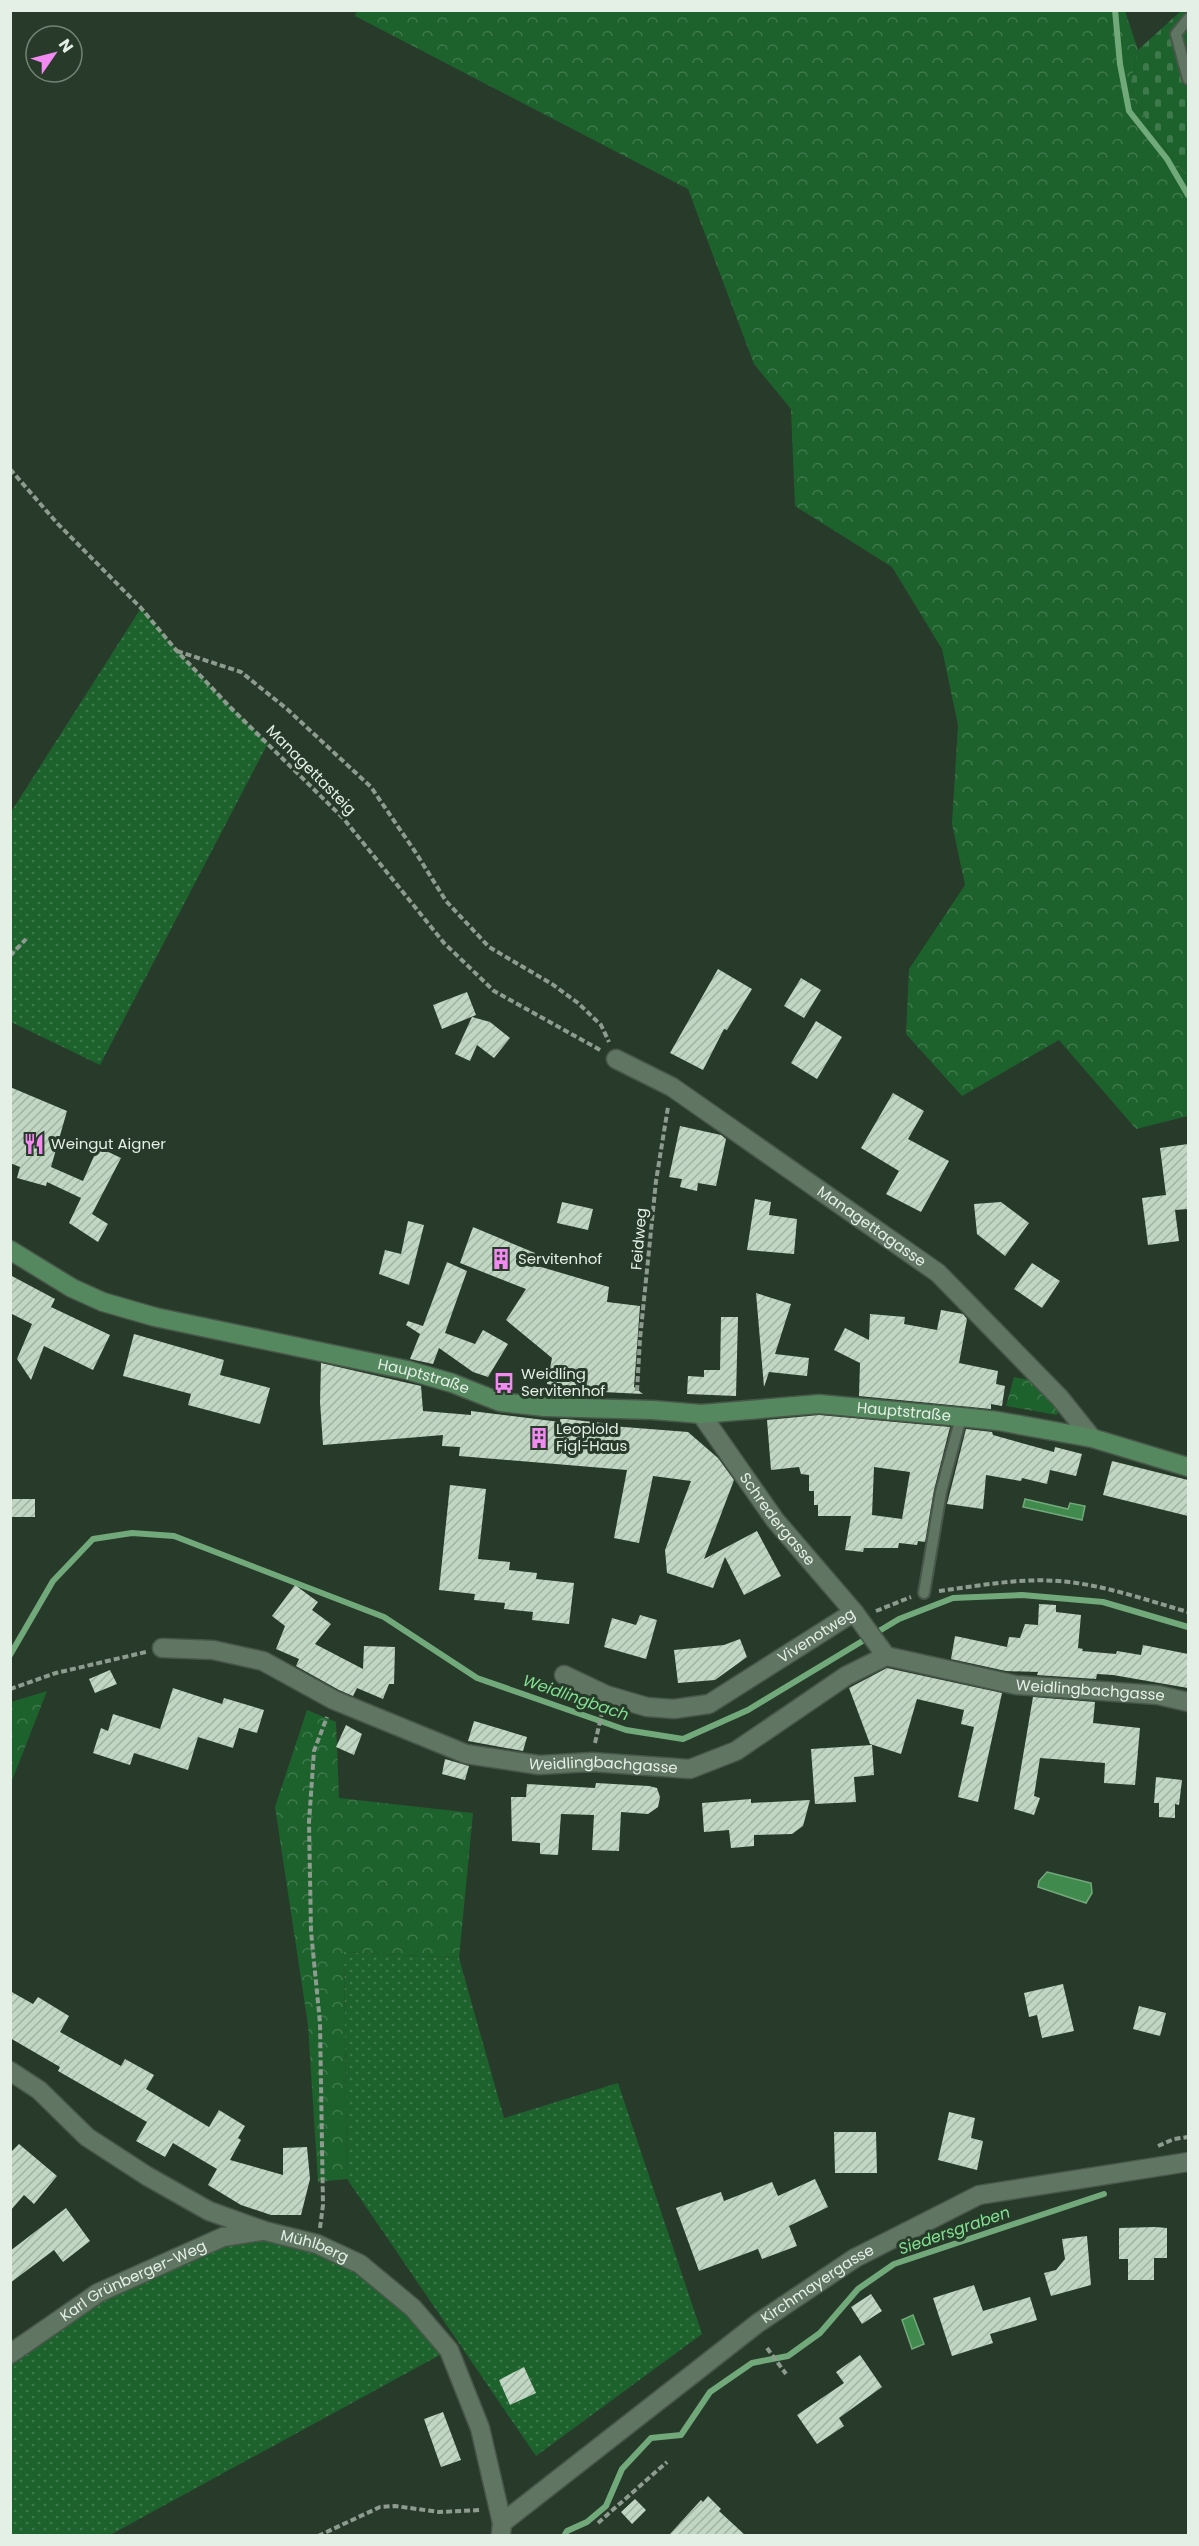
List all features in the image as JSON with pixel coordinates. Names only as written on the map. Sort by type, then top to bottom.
[{"type":"main road","name":"Hauptstraße","points":[[10,1250],[72,1288],[103,1302],[166,1319],[407,1370],[452,1383],[500,1402],[545,1407],[653,1410],[701,1414],[819,1404],[961,1417],[998,1421],[1092,1438],[1188,1467]]},
{"type":"street","name":"Managettagasse","points":[[616,1059],[672,1087],[938,1273],[1060,1398],[1092,1438]]},
{"type":"street","name":"Schredergasse","points":[[701,1414],[775,1520],[857,1617],[881,1650]]},
{"type":"street","name":"Vivenotweg","points":[[564,1675],[606,1695],[647,1707],[674,1708],[709,1704],[857,1617]]},
{"type":"street","name":"Weidlingbachgasse","points":[[162,1648],[213,1650],[263,1661],[334,1700],[466,1754],[539,1765],[591,1762],[690,1770],[736,1751],[881,1650],[1016,1685],[1158,1695],[1188,1702]]},
{"type":"street","name":"Mühlberg","points":[[10,2071],[39,2090],[87,2137],[147,2176],[208,2211],[265,2231],[317,2244],[360,2265],[413,2308],[449,2350],[480,2428],[501,2529]]},
{"type":"street","name":"Kirchmayergasse","points":[[501,2529],[740,2337],[855,2258],[979,2195],[1188,2162]]},
{"type":"street","name":"Karl Grünberger-Weg","points":[[10,2354],[98,2293],[223,2237],[265,2231]]},
{"type":"lane","points":[[1188,19],[1176,34],[1188,79]]},
{"type":"lane","name":"Hauptstraße","points":[[924,1593],[941,1492],[961,1417]]},
{"type":"path","name":"Managettasteig","points":[[10,469],[57,523],[141,608],[176,650],[343,818],[444,944],[494,991],[616,1059]]},
{"type":"path","points":[[176,650],[241,672],[296,717],[370,787],[417,853],[446,901],[489,947],[552,984],[578,1003],[601,1025],[616,1059]]},
{"type":"path","points":[[10,956],[26,939]]},
{"type":"path","name":"Feidweg","points":[[637,1394],[640,1339],[656,1181],[672,1087]]},
{"type":"path","name":"Vivenotweg","points":[[857,1617],[924,1593],[1021,1580],[1059,1581],[1098,1588],[1188,1612]]},
{"type":"path","points":[[10,1689],[56,1673],[162,1648]]},
{"type":"path","points":[[317,2244],[323,2205],[320,2046],[310,1930],[309,1822],[314,1751],[334,1700]]},
{"type":"path","points":[[596,1736],[604,1706]]},
{"type":"path","points":[[767,2348],[786,2374]]},
{"type":"path","points":[[598,2523],[668,2462]]},
{"type":"path","points":[[318,2535],[380,2507],[394,2506],[439,2512],[490,2510],[501,2529]]},
{"type":"green space","points":[[357,10],[1125,11],[1138,50],[1130,87],[1150,128],[1188,178],[1188,1116],[1136,1129],[1059,1040],[962,1096],[906,1034],[909,969],[965,885],[952,824],[958,725],[942,649],[892,567],[795,506],[791,409],[754,364],[688,189],[355,16]]},
{"type":"green space","points":[[1181,11],[1188,11],[1188,178],[1150,128],[1130,87],[1138,50]]},
{"type":"green space","points":[[141,608],[202,677],[268,743],[100,1065],[11,1022],[11,812]]},
{"type":"green space","points":[[1014,1377],[1035,1381],[1059,1406],[1057,1415],[1006,1406]]},
{"type":"green space","points":[[47,1691],[11,1783],[11,1702]]},
{"type":"green space","points":[[307,1710],[336,1722],[339,1798],[473,1813],[459,1958],[344,1952],[347,2179],[318,2182],[308,2025],[275,1807]]},
{"type":"green space","points":[[344,1952],[459,1958],[504,2118],[618,2083],[702,2334],[536,2456],[347,2179]]},
{"type":"green space","points":[[223,2237],[317,2244],[360,2264],[449,2350],[110,2535],[11,2536],[11,2354],[98,2293]]},
{"type":"shaded area","points":[[1025,1499],[1068,1509],[1070,1503],[1085,1506],[1082,1520],[1023,1507]]},
{"type":"shaded area","points":[[1047,1872],[1091,1883],[1092,1893],[1086,1903],[1038,1887],[1039,1881]]},
{"type":"shaded area","points":[[913,2315],[924,2344],[912,2349],[902,2320]]},
{"type":"building","points":[[718,969],[752,989],[727,1030],[724,1029],[703,1070],[670,1053]]},
{"type":"building","points":[[801,978],[821,990],[804,1018],[784,1006]]},
{"type":"building","points":[[467,992],[476,1015],[442,1029],[433,1005]]},
{"type":"building","points":[[472,1017],[490,1022],[510,1038],[494,1058],[477,1045],[470,1061],[455,1054]]},
{"type":"building","points":[[816,1021],[842,1037],[817,1079],[791,1063]]},
{"type":"building","points":[[10,1087],[67,1111],[51,1167],[83,1181],[98,1147],[121,1158],[92,1214],[108,1224],[98,1242],[69,1223],[81,1198],[47,1182],[46,1186],[17,1178],[20,1167],[10,1163]]},
{"type":"building","points":[[893,1093],[924,1111],[908,1139],[949,1161],[921,1212],[886,1194],[899,1171],[861,1148]]},
{"type":"building","points":[[680,1126],[721,1135],[726,1139],[716,1186],[698,1183],[697,1191],[680,1187],[682,1179],[669,1177]]},
{"type":"building","points":[[1188,1144],[1188,1209],[1175,1210],[1179,1241],[1148,1245],[1142,1198],[1166,1195],[1160,1148]]},
{"type":"building","points":[[755,1199],[771,1202],[769,1215],[797,1219],[794,1254],[747,1250]]},
{"type":"building","points":[[562,1202],[593,1209],[588,1230],[557,1223]]},
{"type":"building","points":[[1001,1202],[1029,1223],[1005,1256],[977,1234],[974,1204]]},
{"type":"building","points":[[408,1221],[424,1225],[409,1285],[379,1274],[385,1250],[401,1254]]},
{"type":"building","points":[[473,1227],[535,1253],[531,1264],[609,1287],[607,1302],[640,1306],[634,1387],[643,1394],[583,1391],[547,1384],[552,1358],[506,1320],[526,1289],[460,1263]]},
{"type":"building","points":[[447,1262],[467,1271],[445,1333],[475,1344],[483,1330],[508,1344],[488,1377],[473,1372],[439,1348],[433,1364],[410,1359],[420,1334],[406,1325],[408,1321],[423,1326]]},
{"type":"building","points":[[1032,1263],[1060,1281],[1042,1308],[1014,1289]]},
{"type":"building","points":[[10,1275],[55,1299],[51,1307],[110,1335],[93,1370],[44,1346],[31,1380],[17,1359],[32,1324],[10,1313]]},
{"type":"building","points":[[756,1293],[791,1304],[775,1354],[809,1358],[807,1376],[769,1372],[764,1387]]},
{"type":"building","points":[[941,1310],[963,1314],[967,1319],[959,1363],[998,1371],[996,1384],[1005,1386],[1002,1406],[991,1404],[991,1409],[859,1396],[860,1363],[834,1350],[845,1328],[869,1340],[870,1314],[905,1317],[904,1324],[937,1330]]},
{"type":"building","points":[[721,1317],[738,1317],[736,1396],[687,1394],[688,1376],[704,1377],[704,1370],[720,1370]]},
{"type":"building","points":[[134,1334],[224,1360],[220,1375],[270,1388],[260,1424],[188,1405],[191,1394],[123,1376]]},
{"type":"building","points":[[321,1363],[421,1386],[423,1411],[471,1415],[471,1411],[560,1422],[560,1419],[566,1419],[611,1424],[611,1426],[688,1432],[718,1458],[734,1480],[704,1559],[757,1531],[781,1576],[744,1595],[725,1557],[713,1588],[667,1573],[665,1550],[691,1481],[653,1476],[639,1543],[614,1538],[627,1470],[459,1456],[460,1447],[442,1446],[443,1435],[323,1445],[320,1402]]},
{"type":"building","points":[[819,1415],[950,1427],[934,1490],[925,1542],[918,1541],[917,1545],[899,1543],[898,1548],[864,1548],[863,1552],[845,1550],[851,1516],[818,1516],[818,1505],[814,1505],[814,1491],[809,1491],[809,1475],[801,1474],[799,1467],[771,1470],[767,1420]],"holes":[[[874,1467],[910,1472],[902,1519],[872,1515]]]},
{"type":"building","points":[[966,1429],[992,1432],[993,1435],[1054,1452],[1055,1447],[1082,1454],[1076,1476],[1050,1470],[1047,1484],[1022,1478],[1021,1481],[986,1475],[983,1509],[947,1504]]},
{"type":"building","points":[[1112,1461],[1188,1480],[1188,1516],[1103,1495]]},
{"type":"building","points":[[450,1485],[486,1489],[478,1559],[510,1562],[509,1570],[537,1573],[536,1579],[574,1583],[569,1624],[532,1620],[533,1612],[504,1609],[505,1603],[474,1600],[475,1594],[439,1590]]},
{"type":"building","points":[[10,1499],[35,1499],[35,1517],[10,1517]]},
{"type":"building","points":[[295,1585],[318,1602],[312,1610],[331,1624],[315,1644],[363,1669],[364,1646],[395,1647],[394,1684],[389,1684],[383,1699],[357,1688],[353,1696],[339,1690],[296,1666],[299,1659],[276,1649],[285,1626],[272,1616]]},
{"type":"building","points":[[1039,1604],[1056,1605],[1056,1612],[1081,1615],[1078,1648],[1083,1649],[1082,1651],[1116,1654],[1117,1651],[1141,1655],[1143,1645],[1188,1654],[1188,1688],[1113,1675],[1097,1674],[1096,1679],[1037,1675],[1038,1672],[1006,1671],[951,1659],[955,1636],[1007,1647],[1009,1637],[1020,1638],[1025,1624],[1038,1625]]},
{"type":"building","points":[[640,1615],[657,1620],[646,1659],[604,1647],[612,1618],[636,1625]]},
{"type":"building","points":[[740,1639],[747,1657],[715,1680],[678,1683],[674,1650],[724,1645]]},
{"type":"building","points":[[887,1668],[1002,1693],[978,1802],[958,1797],[974,1727],[961,1724],[964,1710],[917,1699],[901,1754],[870,1744],[849,1688]]},
{"type":"building","points":[[110,1670],[117,1684],[95,1693],[89,1679]]},
{"type":"building","points":[[173,1688],[222,1704],[224,1698],[264,1710],[257,1733],[239,1728],[233,1748],[198,1737],[188,1770],[134,1753],[130,1765],[93,1753],[101,1728],[108,1731],[113,1714],[160,1729]]},
{"type":"building","points":[[1033,1697],[1095,1702],[1093,1723],[1140,1728],[1135,1785],[1104,1783],[1105,1763],[1040,1758],[1034,1796],[1040,1798],[1034,1815],[1014,1809]]},
{"type":"building","points":[[474,1721],[527,1737],[523,1751],[468,1741]]},
{"type":"building","points":[[346,1725],[362,1734],[354,1755],[336,1747]]},
{"type":"building","points":[[872,1745],[874,1775],[854,1777],[856,1802],[815,1804],[811,1749]]},
{"type":"building","points":[[445,1759],[469,1766],[465,1780],[442,1774]]},
{"type":"building","points":[[1156,1777],[1182,1780],[1179,1805],[1175,1804],[1175,1818],[1159,1817],[1159,1803],[1154,1803]]},
{"type":"building","points":[[596,1783],[657,1788],[660,1797],[658,1807],[648,1814],[621,1812],[619,1851],[592,1850],[594,1815],[561,1814],[558,1855],[540,1854],[540,1843],[512,1841],[511,1797],[526,1797],[527,1784],[595,1788]]},
{"type":"building","points":[[751,1799],[751,1803],[810,1800],[803,1826],[792,1834],[754,1835],[754,1846],[731,1848],[729,1830],[704,1832],[702,1803]]},
{"type":"building","points":[[1063,1984],[1074,2031],[1042,2038],[1037,2015],[1029,2017],[1024,1993]]},
{"type":"building","points":[[10,1991],[33,2004],[38,1997],[69,2016],[60,2032],[121,2066],[125,2059],[154,2075],[146,2089],[209,2127],[219,2110],[245,2126],[238,2138],[241,2140],[230,2160],[283,2175],[283,2148],[307,2147],[310,2179],[301,2215],[271,2215],[241,2205],[208,2185],[217,2169],[173,2143],[165,2157],[136,2141],[147,2122],[58,2071],[60,2067],[10,2038]]},
{"type":"building","points":[[1139,2006],[1166,2013],[1160,2036],[1133,2029]]},
{"type":"building","points":[[949,2112],[975,2118],[971,2138],[983,2141],[977,2170],[938,2160]]},
{"type":"building","points":[[834,2132],[876,2132],[877,2173],[835,2173]]},
{"type":"building","points":[[19,2144],[57,2176],[34,2204],[24,2195],[10,2211],[10,2153]]},
{"type":"building","points":[[815,2179],[828,2207],[789,2226],[797,2246],[762,2259],[758,2249],[699,2271],[676,2208],[721,2192],[724,2201],[772,2182],[778,2196]]},
{"type":"building","points":[[66,2208],[90,2241],[63,2262],[54,2250],[10,2283],[10,2251]]},
{"type":"building","points":[[1119,2228],[1167,2228],[1167,2258],[1154,2258],[1154,2280],[1128,2280],[1128,2259],[1119,2259]]},
{"type":"building","points":[[1087,2236],[1091,2285],[1051,2296],[1044,2273],[1056,2270],[1065,2259],[1062,2239]]},
{"type":"building","points":[[974,2285],[983,2311],[1030,2297],[1037,2320],[990,2334],[993,2343],[952,2356],[933,2298]]},
{"type":"building","points":[[871,2294],[882,2311],[862,2324],[851,2307]]},
{"type":"building","points":[[860,2355],[882,2387],[839,2418],[844,2426],[817,2444],[797,2415],[844,2383],[836,2372]]},
{"type":"building","points":[[524,2367],[536,2393],[510,2405],[499,2380]]},
{"type":"building","points":[[443,2412],[461,2460],[441,2467],[424,2419]]},
{"type":"building","points":[[708,2496],[721,2509],[719,2511],[745,2535],[669,2535],[701,2500],[703,2502]]},
{"type":"building","points":[[635,2499],[646,2510],[632,2524],[621,2512]]},
{"type":"waterway","points":[[1115,10],[1120,64],[1129,111],[1167,159],[1188,195]]},
{"type":"waterway","name":"Weidlingbach","points":[[10,1655],[53,1581],[93,1539],[132,1533],[174,1536],[384,1617],[477,1678],[626,1730],[683,1739],[748,1710],[899,1619],[953,1598],[1022,1595],[1103,1602],[1188,1627]]},
{"type":"waterway","name":"Siedersgraben","points":[[564,2536],[567,2531],[587,2522],[606,2506],[622,2469],[651,2438],[681,2435],[710,2392],[752,2363],[788,2356],[820,2333],[858,2289],[894,2264],[1104,2194]]},
{"type":"place","name":"Weingut Aigner","points":[[34,1144]]},
{"type":"place","name":"Servitenhof","points":[[501,1259]]},
{"type":"place","name":"Weidling Servitenhof","points":[[504,1383]]},
{"type":"place","name":"Leoplold Figl-Haus","points":[[539,1438]]}]
